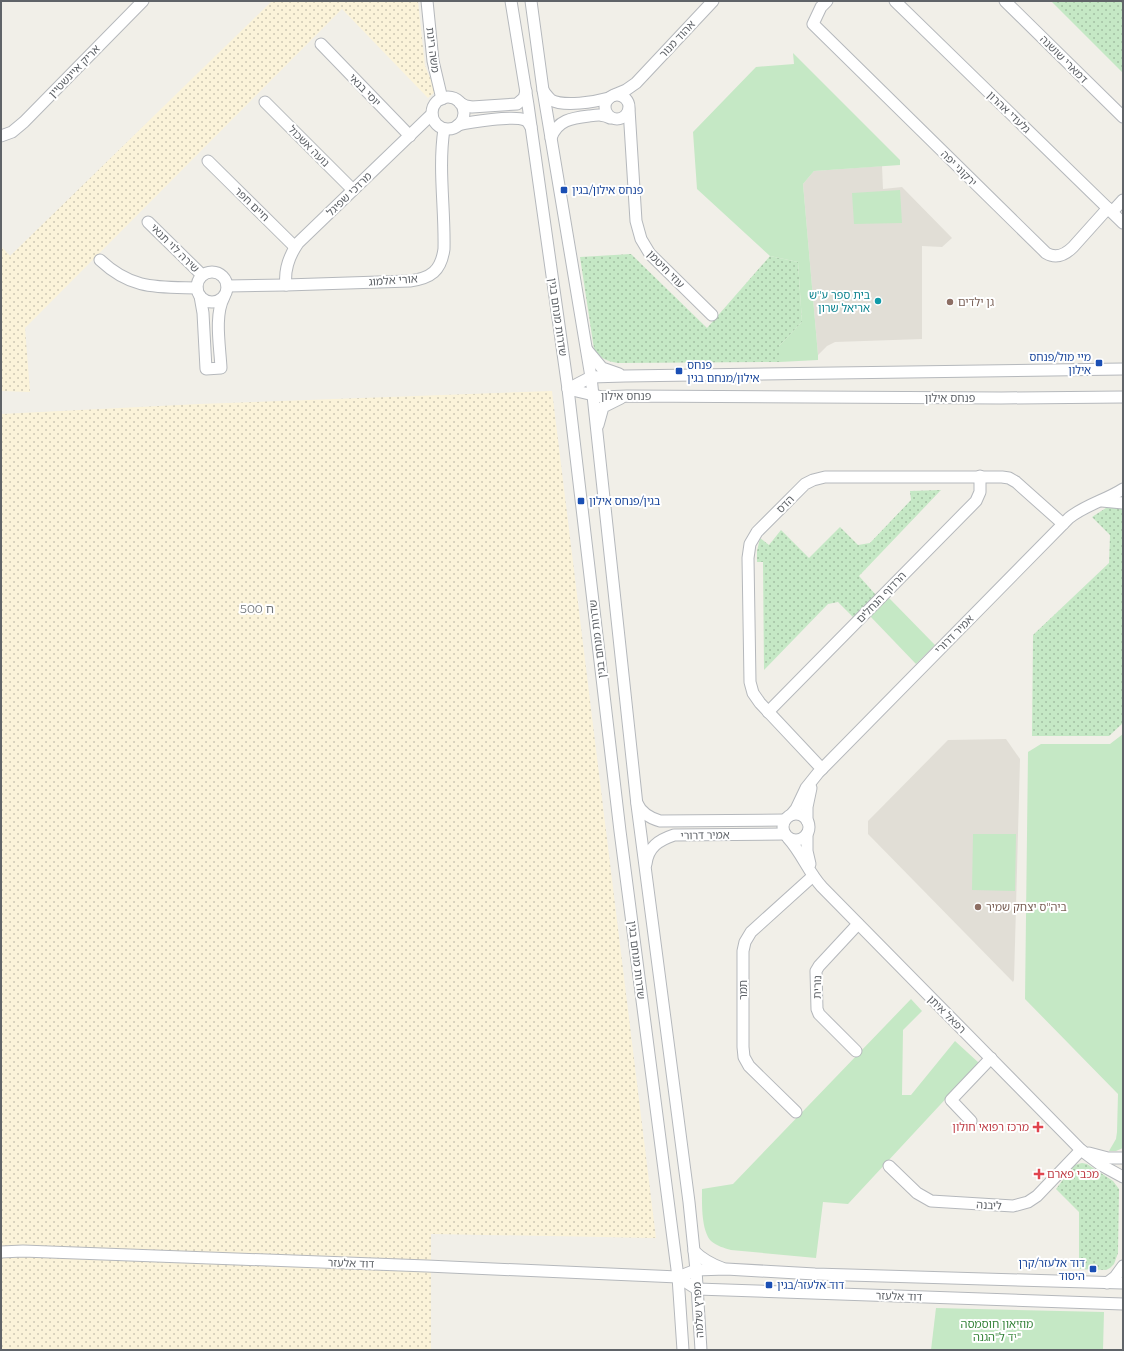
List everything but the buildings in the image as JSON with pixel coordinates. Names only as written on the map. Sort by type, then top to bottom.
[{"type":"street","name":"אריק איינשטיין","points":[[1,136],[12,132],[24,122],[143,1]]},
{"type":"street","name":"משה רינת","points":[[427,1],[433,61],[442,99]]},
{"type":"street","name":"שדרות מנחם בגין","points":[[511,1],[526,91],[568,389],[620,831],[678,1277]]},
{"type":"street","name":"שדרות מנחם בגין","points":[[530,1],[543,90],[591,377],[645,871],[689,1202],[696,1270]]},
{"type":"street","name":"אהוד מנור","points":[[543,90],[550,98],[560,102],[588,102],[611,97],[629,89],[642,78],[713,1]]},
{"type":"street","name":"ירקוני יפה","points":[[827,1],[821,7],[813,24],[1046,253],[1054,256],[1060,256],[1067,253],[1110,210]]},
{"type":"street","name":"גלעדי אהרון","points":[[895,1],[1123,223]]},
{"type":"street","name":"דמארי שושנה","points":[[1005,1],[1123,117]]},
{"type":"street","name":"יוסי בנאי","points":[[321,44],[410,136]]},
{"type":"street","name":"אהוד מנור","points":[[629,107],[633,92],[642,78]]},
{"type":"street","points":[[460,103],[463,115],[462,120],[458,125],[452,129],[444,129],[434,122],[432,114],[435,105],[442,99],[452,98],[470,107],[517,104],[524,98],[526,91]]},
{"type":"street","points":[[551,138],[557,127],[568,119],[599,115],[613,119],[625,117],[629,107],[624,97],[611,97],[605,102],[604,108],[606,114],[613,119]]},
{"type":"street","name":"נועה אשכול","points":[[265,102],[353,190]]},
{"type":"street","name":"עוזי חיטמן","points":[[629,107],[636,221],[642,242],[650,254],[712,315]]},
{"type":"street","name":"מרדכי שפיגל","points":[[286,285],[287,264],[295,247],[432,114]]},
{"type":"street","points":[[458,125],[475,121],[519,118],[526,121],[531,127]]},
{"type":"street","name":"עוזי חיטמן","points":[[613,119],[624,126],[632,141]]},
{"type":"street","name":"אורי אלמוג","points":[[228,286],[410,281],[426,277],[435,271],[441,262],[444,249],[441,164],[444,129]]},
{"type":"street","name":"חיים חפר","points":[[208,162],[295,247]]},
{"type":"street","points":[[1110,210],[1123,200]]},
{"type":"street","name":"שירה לוי תנאי","points":[[148,222],[202,275]]},
{"type":"street","points":[[100,260],[115,273],[139,284],[198,292],[204,300],[211,302],[218,301],[224,297]]},
{"type":"street","points":[[211,271],[218,272],[225,279],[228,286],[220,306],[221,368],[206,369],[203,315],[198,292],[198,281],[202,275],[211,271]]},
{"type":"street","points":[[587,350],[602,368],[625,376]]},
{"type":"street","points":[[1110,369],[1123,364]]},
{"type":"street","name":"פנחס אילון","points":[[568,389],[591,377],[1123,369]]},
{"type":"street","name":"פנחס אילון","points":[[568,389],[602,397],[1123,397]]},
{"type":"street","points":[[597,429],[604,407],[627,396]]},
{"type":"street","points":[[1107,397],[1123,404]]},
{"type":"street","name":"הרדוף הנחלים","points":[[768,712],[976,501],[980,492],[980,476]]},
{"type":"street","name":"הדס","points":[[819,772],[754,696],[750,679],[748,555],[751,542],[757,532],[802,486],[818,478],[1002,476],[1014,480],[1063,524]]},
{"type":"street","name":"אמיר דרורי","points":[[637,801],[638,806],[644,813],[651,818],[660,821],[788,818],[797,807],[806,788],[819,772],[1063,524],[1078,511],[1123,489]]},
{"type":"street","name":"אמיר דרורי","points":[[1098,502],[1112,501],[1123,503]]},
{"type":"street","name":"אמיר דרורי","points":[[807,820],[806,812],[808,798],[819,772]]},
{"type":"street","points":[[799,815],[807,820],[809,826],[807,834],[799,840],[793,840],[787,836],[783,828],[788,818],[799,815]]},
{"type":"street","name":"רפאל איתן","points":[[807,834],[807,851],[813,876]]},
{"type":"street","name":"אמיר דרורי","points":[[645,871],[647,858],[651,849],[661,840],[674,835],[787,836]]},
{"type":"street","name":"רפאל איתן","points":[[787,836],[800,852],[813,876],[822,887],[1081,1150],[1101,1166],[1123,1176]]},
{"type":"street","name":"תמר","points":[[796,1112],[750,1068],[744,1057],[743,950],[750,932],[813,876]]},
{"type":"street","name":"נורית","points":[[856,1051],[820,1014],[817,1009],[816,971],[818,966],[858,924]]},
{"type":"street","points":[[971,1121],[951,1100],[991,1058]]},
{"type":"street","name":"רפאל איתן","points":[[1081,1150],[1108,1158],[1123,1158]]},
{"type":"street","name":"ליבנה","points":[[889,1166],[917,1193],[931,1201],[1013,1206],[1024,1203],[1037,1196],[1081,1150]]},
{"type":"street","points":[[1123,1164],[1123,1176]]},
{"type":"street","name":"דוד אלעזר","points":[[1,1252],[23,1251],[678,1277],[696,1270],[726,1269],[815,1274],[1123,1283]]},
{"type":"street","points":[[694,1251],[701,1258],[726,1269]]},
{"type":"street","points":[[1107,1283],[1115,1277],[1123,1266]]},
{"type":"street","name":"מפרץ שלמה","points":[[696,1270],[700,1350]]},
{"type":"street","name":"דוד אלעזר","points":[[678,1277],[697,1289],[1123,1304]]},
{"type":"street","name":"מפרץ שלמה","points":[[678,1277],[683,1350]]},
{"type":"shaded area","points":[[882,166],[883,189],[902,187],[952,238],[942,247],[922,246],[922,339],[835,342],[827,346],[818,355],[803,184],[814,171]]},
{"type":"shaded area","name":"ביה\"ס יצחק שמיר","points":[[1006,739],[1020,759],[1013,982],[868,834],[868,821],[948,740]]},
{"type":"green space","points":[[1051,1],[1123,1],[1123,73]]},
{"type":"green space","points":[[793,53],[900,160],[900,165],[814,171],[803,184],[818,360],[779,362],[779,346],[802,322],[798,262],[770,256],[697,189],[693,132],[756,67],[794,64]]},
{"type":"green space","points":[[900,190],[902,223],[854,224],[852,193]]},
{"type":"green space","points":[[631,254],[707,328],[770,256],[798,262],[802,322],[779,346],[779,362],[618,363],[607,360],[601,357],[594,349],[580,257]]},
{"type":"green space","points":[[941,490],[859,576],[876,595],[853,617],[838,602],[828,604],[764,670],[763,562],[757,562],[757,551],[760,538],[769,545],[781,530],[809,558],[840,527],[858,545],[870,543],[911,500],[910,491]]},
{"type":"green space","points":[[1109,506],[1123,508],[1123,723],[1109,736],[1032,736],[1033,635],[1109,563],[1110,535],[1092,517]]},
{"type":"green space","points":[[889,598],[935,645],[916,664],[870,616]]},
{"type":"green space","points":[[1123,734],[1123,1148],[1116,1151],[1109,1151],[1116,1139],[1118,1094],[1025,999],[1028,752],[1041,744],[1110,744]]},
{"type":"green space","points":[[973,834],[1016,834],[1015,891],[972,890]]},
{"type":"green space","points":[[911,999],[922,1011],[903,1030],[902,1095],[911,1095],[955,1041],[979,1063],[848,1204],[823,1202],[816,1258],[731,1250],[718,1246],[711,1241],[705,1230],[702,1209],[702,1189],[733,1184]]},
{"type":"green space","points":[[1082,1163],[1087,1164],[1113,1181],[1119,1189],[1118,1253],[1114,1264],[1106,1270],[1079,1269],[1079,1212],[1056,1189],[1074,1165]]},
{"type":"green space","name":"מוזיאון חוסמסה יד ל\"הגנה\"","points":[[936,1308],[1104,1312],[1103,1350],[931,1350]]},
{"type":"sand","points":[[272,1],[418,1],[425,66],[436,91],[428,98],[342,9],[25,328],[30,392],[1,391],[1,246],[10,256]]},
{"type":"sand","points":[[552,391],[656,1238],[431,1234],[431,1350],[1,1350],[1,414],[199,404]]},
{"type":"place","name":"פנחס אילון/בגין","points":[[564,190]]},
{"type":"place","name":"בית ספר ע''ש אריאל שרון","points":[[878,301]]},
{"type":"place","name":"גן ילדים","points":[[950,302]]},
{"type":"place","name":"מיי מול/פנחס אילון","points":[[1099,363]]},
{"type":"place","name":"פנחס אילון/מנחם בגין","points":[[679,371]]},
{"type":"place","name":"בגין/פנחס אילון","points":[[581,501]]},
{"type":"place","name":"ביה\"ס יצחק שמיר","points":[[978,907]]},
{"type":"place","name":"מרכז רפואי חולון","points":[[1038,1127]]},
{"type":"place","name":"מכבי פארם","points":[[1039,1174]]},
{"type":"place","name":"דוד אלעזר/קרן היסוד","points":[[1093,1269]]},
{"type":"place","name":"דוד אלעזר/בגין","points":[[769,1285]]},
{"type":"district","name":"ח 500","points":[[257,608]]}]
